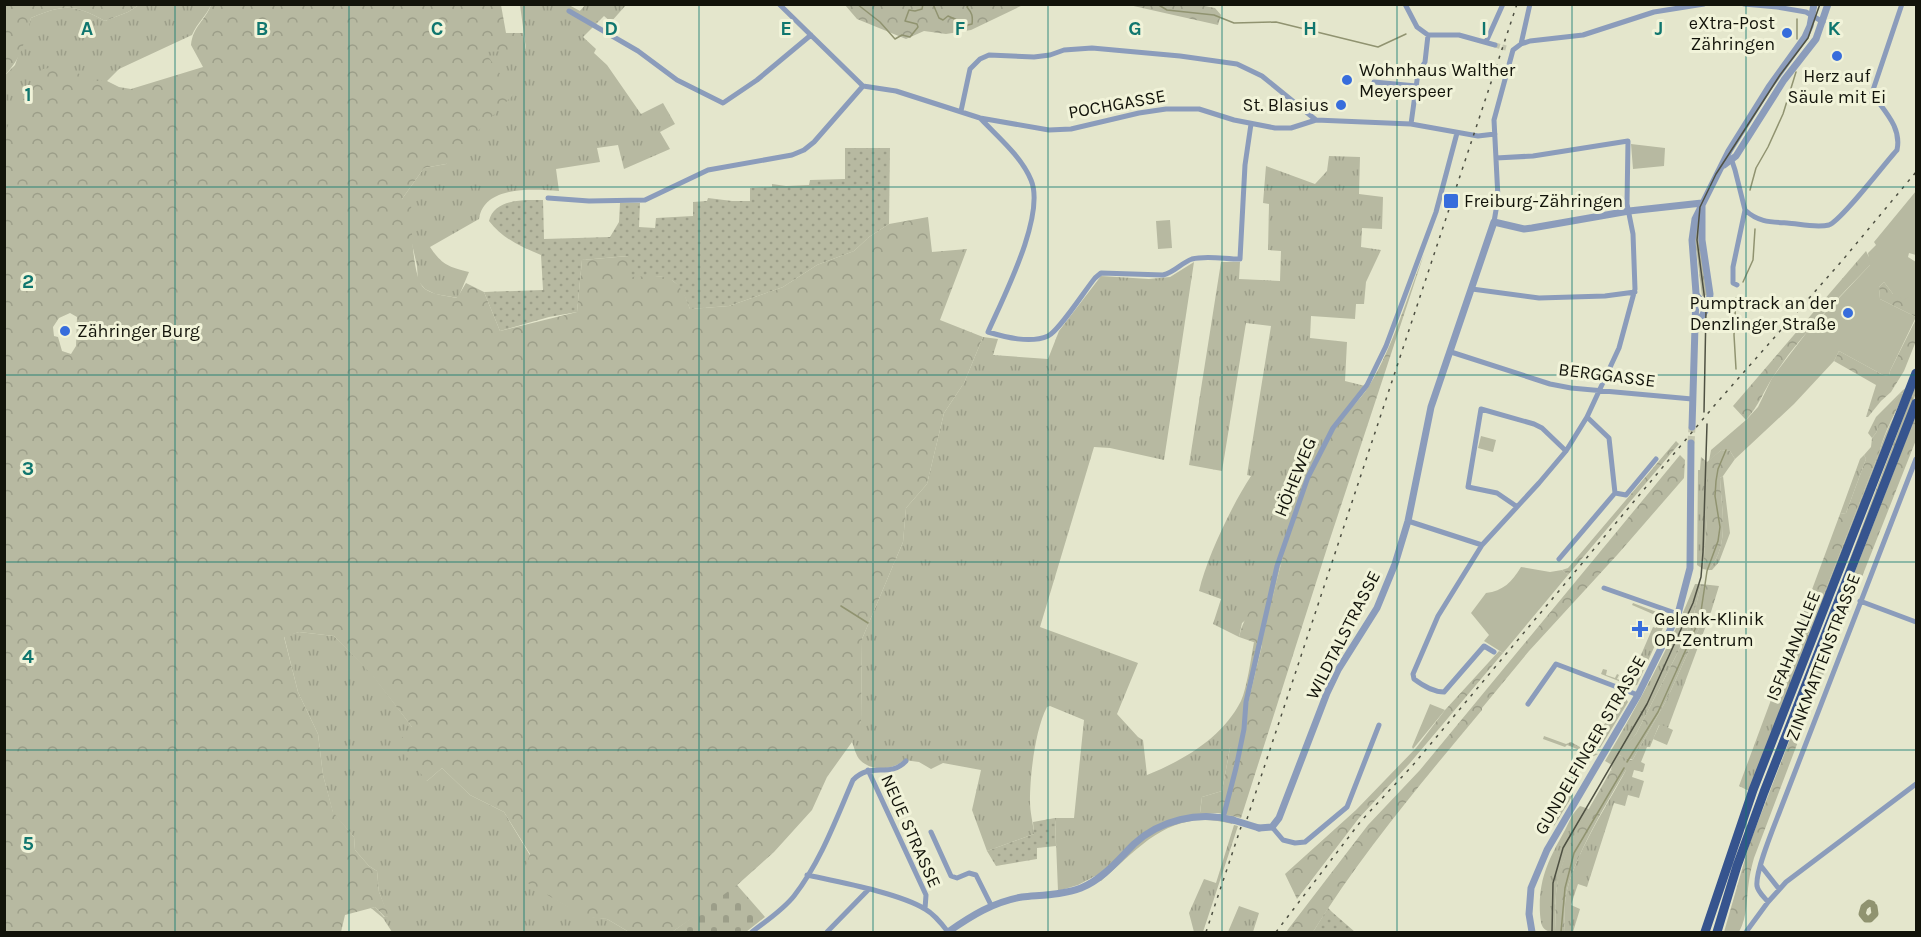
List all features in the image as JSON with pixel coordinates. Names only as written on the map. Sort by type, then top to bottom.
[{"type":"highway","name":"ISFAHANALLEE","points":[[1705,933],[1753,790],[1917,373]]},
{"type":"highway","name":"ISFAHANALLEE","points":[[1717,933],[1737,866],[1764,792],[1917,403]]},
{"type":"street","points":[[548,198],[589,201],[645,200],[708,170],[792,155],[804,150],[814,142],[863,86],[779,4]]},
{"type":"street","points":[[1405,4],[1417,27],[1428,34],[1459,35],[1495,45]]},
{"type":"street","points":[[1486,42],[1503,4]]},
{"type":"street","points":[[1521,44],[1530,4]]},
{"type":"street","points":[[1506,48],[1514,51],[1521,44],[1542,38],[1583,35],[1647,14],[1704,4]]},
{"type":"street","points":[[1744,4],[1806,12],[1823,22]]},
{"type":"street","points":[[1692,427],[1696,293],[1692,240],[1695,219],[1729,151],[1774,79],[1803,40],[1810,26],[1814,4]]},
{"type":"street","points":[[1722,166],[1736,156],[1784,80],[1816,39],[1828,4]]},
{"type":"street","points":[[1745,210],[1763,222],[1821,226],[1831,224],[1844,213],[1897,150],[1900,140],[1896,127],[1872,93],[1902,4]]},
{"type":"street","points":[[569,11],[638,51],[677,80],[723,103],[757,81],[810,35]]},
{"type":"street","points":[[1411,124],[1418,73],[1425,62],[1428,34]]},
{"type":"street","points":[[961,111],[970,69],[980,59],[989,55],[1050,56],[1064,50],[1092,48],[1237,64],[1262,76],[1316,120]]},
{"type":"street","name":"WILDTALSTRASSE","points":[[1272,827],[1280,818],[1331,685],[1377,608],[1395,564],[1408,521],[1431,407],[1494,222],[1498,198],[1495,134],[1497,106],[1514,51]]},
{"type":"street","points":[[1374,82],[1416,86]]},
{"type":"street","name":"POCHGASSE","points":[[863,86],[896,91],[980,118],[1049,130],[1071,129],[1166,109],[1198,109],[1251,124],[1291,128],[1316,120],[1411,124],[1478,136],[1495,134]]},
{"type":"street","points":[[980,118],[1023,166],[1034,191],[1030,225],[1025,241],[988,332],[1031,339],[1049,336],[1101,273],[1163,275],[1197,258],[1240,259],[1245,165],[1251,124]]},
{"type":"street","name":"HÖHEWEG","points":[[1223,818],[1236,768],[1244,729],[1246,702],[1277,566],[1308,477],[1333,428],[1367,385],[1386,346],[1440,200],[1457,133]]},
{"type":"street","points":[[1494,652],[1484,646],[1444,692],[1422,685],[1414,679],[1413,674],[1438,616],[1482,544],[1539,483],[1566,450],[1587,417],[1620,348],[1635,292],[1634,247],[1627,204],[1628,141],[1533,156],[1496,158]]},
{"type":"street","points":[[1729,151],[1745,210],[1733,267],[1734,283],[1737,285]]},
{"type":"street","points":[[1494,222],[1524,229],[1629,211],[1702,203]]},
{"type":"street","points":[[1696,327],[1710,299],[1702,240],[1702,203]]},
{"type":"street","points":[[1472,289],[1539,298],[1605,296],[1635,292]]},
{"type":"street","points":[[1696,293],[1704,302],[1710,299]]},
{"type":"street","name":"BERGGASSE","points":[[1451,352],[1550,384],[1599,392],[1692,399]]},
{"type":"street","points":[[1516,506],[1497,493],[1468,487],[1481,409],[1534,424],[1542,428],[1566,450]]},
{"type":"street","points":[[1559,559],[1615,493],[1609,438],[1587,417]]},
{"type":"street","name":"GUNDELFINGER STRASSE","points":[[1532,933],[1530,896],[1535,876],[1546,850],[1638,695],[1678,614],[1690,568],[1691,443]]},
{"type":"street","points":[[1615,493],[1626,495],[1656,459]]},
{"type":"street","name":"ZINKMATTENSTRASSE","points":[[1768,902],[1757,885],[1761,866],[1860,601],[1917,459]]},
{"type":"street","points":[[1408,521],[1482,544]]},
{"type":"street","points":[[1604,588],[1678,614]]},
{"type":"street","points":[[1860,601],[1917,622]]},
{"type":"street","points":[[1528,704],[1556,664],[1638,695]]},
{"type":"street","points":[[807,875],[901,899],[926,909],[948,933],[969,917],[992,905],[1081,888],[1098,879],[1137,842],[1156,828],[1178,820],[1223,818],[1259,828],[1272,827],[1283,840],[1295,843],[1305,842],[1347,807],[1379,725]]},
{"type":"street","name":"NEUE STRASSE","points":[[906,761],[888,771],[868,770],[926,895],[926,909]]},
{"type":"street","points":[[752,933],[793,897],[830,834],[853,780],[860,773],[868,770]]},
{"type":"street","points":[[1746,933],[1779,889],[1816,858],[1917,784]]},
{"type":"street","points":[[931,832],[951,876],[957,878],[969,873],[976,875],[992,905]]},
{"type":"street","points":[[1761,866],[1779,889]]},
{"type":"street","points":[[827,933],[868,890]]},
{"type":"green space","points":[[5,4],[154,5],[139,5],[105,21],[85,11],[69,8],[52,10],[31,18],[19,55],[5,75]]},
{"type":"green space","points":[[139,5],[211,5],[192,35],[119,69],[107,81],[95,81],[8,129],[5,133],[5,75],[15,65],[31,18],[52,10],[69,8],[85,11],[105,21]]},
{"type":"green space","points":[[211,5],[501,5],[506,33],[523,33],[526,50],[485,52],[514,94],[446,164],[424,168],[402,199],[411,202],[413,248],[420,283],[432,293],[457,298],[466,283],[484,292],[500,331],[577,312],[582,260],[629,256],[655,276],[668,277],[682,288],[690,309],[729,306],[783,287],[817,265],[854,251],[869,237],[889,224],[928,217],[932,252],[967,249],[940,320],[983,337],[964,383],[944,413],[927,484],[906,508],[903,542],[862,639],[861,721],[857,735],[827,777],[812,810],[774,852],[726,895],[672,932],[629,932],[607,919],[584,917],[521,879],[530,854],[504,812],[470,795],[442,768],[427,781],[396,744],[412,727],[372,675],[334,636],[299,632],[284,637],[298,692],[318,734],[323,775],[333,812],[354,837],[355,850],[369,866],[377,871],[379,892],[389,916],[385,917],[375,907],[345,915],[341,932],[5,932],[4,133],[43,69],[62,66],[95,81],[107,81],[119,87],[131,89],[203,67],[191,45],[194,33]],"holes":[[[70,313],[77,317],[76,346],[71,354],[62,351],[58,337],[54,336],[53,327],[59,318]]]},
{"type":"green space","points":[[520,5],[569,5],[580,11],[585,5],[626,5],[611,22],[604,16],[583,37],[596,49],[594,53],[607,65],[641,114],[663,103],[675,124],[660,132],[670,149],[624,169],[618,145],[597,148],[600,162],[556,169],[559,191],[524,190],[500,195],[490,200],[483,208],[479,219],[430,247],[446,264],[469,272],[458,298],[435,294],[425,289],[418,281],[417,266],[402,199],[424,168],[446,164],[485,51],[526,49]]},
{"type":"green space","points":[[845,5],[1023,5],[971,30],[946,34],[924,31],[906,39],[857,19]]},
{"type":"green space","points":[[1129,5],[1200,5],[1215,8],[1221,15],[1218,25]]},
{"type":"green space","points":[[1631,144],[1665,148],[1664,166],[1633,169]]},
{"type":"green space","points":[[845,148],[890,148],[889,224],[869,237],[854,251],[817,265],[783,287],[729,306],[690,309],[680,288],[668,278],[630,277],[628,256],[582,260],[577,312],[549,317],[500,331],[484,292],[543,290],[541,255],[512,241],[489,221],[492,213],[504,204],[543,200],[544,239],[610,237],[619,222],[620,203],[640,203],[639,227],[655,228],[656,218],[693,216],[693,202],[707,201],[708,198],[750,201],[750,188],[772,187],[772,184],[809,185],[810,180],[845,179]]},
{"type":"green space","points":[[1329,156],[1360,157],[1359,194],[1383,197],[1382,229],[1362,228],[1361,247],[1381,250],[1366,282],[1364,304],[1356,304],[1355,319],[1311,316],[1310,338],[1347,342],[1345,381],[1369,387],[1335,427],[1311,477],[1280,567],[1273,597],[1242,623],[1239,637],[1213,624],[1221,599],[1199,591],[1221,532],[1251,476],[1247,475],[1271,326],[1246,323],[1222,471],[1189,465],[1221,262],[1240,262],[1239,279],[1280,281],[1281,251],[1268,250],[1269,204],[1263,203],[1266,166],[1315,184],[1327,171]]},
{"type":"green space","points":[[1916,191],[1916,255],[1909,253],[1908,257],[1916,262],[1915,293],[1904,300],[1893,294],[1884,282],[1879,287],[1880,299],[1916,317],[1889,376],[1839,351],[1834,361],[1794,404],[1735,459],[1730,451],[1721,450],[1709,461],[1711,450],[1758,407],[1772,378],[1807,332],[1870,265],[1868,253],[1876,245],[1874,242]]},
{"type":"green space","points":[[1699,218],[1708,295],[1702,296],[1695,238],[1696,221],[1699,222]]},
{"type":"green space","points":[[1170,220],[1172,248],[1158,249],[1156,221]]},
{"type":"green space","points":[[1866,251],[1871,261],[1870,265],[1794,347],[1746,420],[1733,406]]},
{"type":"green space","points":[[1424,254],[1241,818],[1218,813],[1200,813],[1202,797],[1222,791],[1230,748],[1235,745],[1242,746],[1248,703],[1262,645],[1239,637],[1245,619],[1263,595],[1273,596],[1290,532],[1314,468],[1334,428],[1365,391],[1378,371]]},
{"type":"green space","points":[[1194,262],[1164,460],[1110,448],[1094,447],[1040,627],[1138,663],[1117,714],[1143,740],[1147,775],[1188,755],[1224,726],[1241,701],[1254,642],[1262,644],[1248,703],[1242,746],[1230,748],[1222,791],[1202,797],[1200,812],[1234,816],[1232,824],[1210,820],[1174,825],[1144,843],[1101,881],[1095,876],[1078,885],[1058,891],[1055,818],[1074,818],[1084,720],[1050,706],[1047,707],[1039,728],[1032,766],[1030,810],[1034,834],[987,851],[972,810],[981,770],[943,763],[931,769],[919,762],[904,760],[888,768],[876,768],[865,764],[857,756],[852,742],[861,721],[862,639],[903,542],[906,508],[927,484],[944,413],[964,383],[983,337],[998,339],[993,355],[1048,359],[1059,331],[1101,276],[1149,279],[1170,277]]},
{"type":"green space","points":[[1916,268],[1916,317],[1880,299],[1879,287],[1884,282],[1893,294],[1915,293]]},
{"type":"green space","points":[[1916,319],[1916,341],[1904,371],[1891,392],[1866,417],[1876,385],[1834,361],[1839,351],[1889,376]]},
{"type":"green space","points":[[1916,384],[1916,393],[1905,423],[1840,585]]},
{"type":"green space","points":[[1906,388],[1907,389],[1749,791],[1739,786],[1797,630],[1808,635],[1885,436],[1904,394],[1901,393],[1884,414],[1872,438],[1868,433],[1876,417]]},
{"type":"green space","points":[[1901,393],[1904,394],[1884,436],[1808,635],[1797,630],[1840,514],[1846,513],[1866,459],[1864,455],[1871,447],[1872,438],[1883,414]]},
{"type":"green space","points":[[1916,414],[1916,440],[1754,858],[1742,926],[1739,932],[1724,932],[1749,845]]},
{"type":"green space","points":[[1481,436],[1496,440],[1493,452],[1478,448]]},
{"type":"green space","points":[[1676,441],[1679,444],[1568,575],[1562,570],[1568,568]]},
{"type":"green space","points":[[1721,450],[1730,451],[1735,459],[1720,478],[1722,538],[1720,550],[1708,570],[1703,569],[1707,519],[1707,462]]},
{"type":"green space","points":[[1680,455],[1685,460],[1684,478],[1529,651],[1482,708],[1372,846],[1313,932],[1286,932],[1368,825],[1420,770]]},
{"type":"green space","points":[[1864,455],[1866,459],[1846,513],[1840,514],[1860,459]]},
{"type":"green space","points":[[1701,457],[1707,462],[1707,519],[1703,569],[1697,565],[1698,470],[1700,470]]},
{"type":"green space","points":[[1723,476],[1730,533],[1719,562],[1712,570],[1708,570],[1720,550],[1722,538],[1720,478]]},
{"type":"green space","points":[[1521,567],[1550,572],[1562,570],[1568,575],[1503,653],[1484,641],[1489,635],[1471,613],[1486,593],[1506,585]]},
{"type":"green space","points":[[1695,584],[1701,584],[1694,614],[1677,654],[1636,734],[1619,755],[1633,759],[1667,699],[1704,617],[1711,612],[1668,728],[1659,725],[1641,762],[1645,764],[1643,772],[1634,770],[1632,777],[1644,781],[1639,798],[1628,795],[1625,806],[1614,803],[1587,887],[1578,884],[1571,905],[1580,909],[1573,932],[1564,932],[1566,895],[1576,864],[1626,770],[1612,771],[1612,765],[1605,761],[1653,674]]},
{"type":"green space","points":[[1701,584],[1719,586],[1711,612],[1704,617],[1667,699],[1633,759],[1626,759],[1618,754],[1636,734],[1677,654],[1694,614]]},
{"type":"green space","points":[[1633,603],[1662,614],[1667,619],[1637,685],[1631,686],[1601,674],[1603,669],[1607,670],[1606,675],[1615,678],[1617,674],[1619,675],[1617,679],[1628,683],[1631,676],[1634,677],[1636,673],[1634,671],[1653,627],[1656,628],[1657,624],[1653,621],[1655,615],[1632,605]]},
{"type":"green space","points":[[299,632],[334,636],[372,674],[412,727],[427,781],[442,768],[470,795],[504,812],[557,900],[584,916],[607,919],[629,932],[392,932],[383,918],[371,908],[375,907],[384,917],[388,916],[379,892],[377,871],[369,866],[355,850],[354,837],[333,813],[323,775],[318,734],[298,692],[284,636]]},
{"type":"green space","points":[[1499,651],[1503,653],[1410,763],[1359,818],[1297,899],[1285,874],[1356,810],[1416,748],[1445,710]]},
{"type":"green space","points":[[1612,691],[1625,697],[1628,702],[1600,748],[1597,746],[1601,741],[1596,738],[1618,702],[1609,697]]},
{"type":"green space","points":[[1430,704],[1445,710],[1413,749],[1412,747]]},
{"type":"green space","points":[[1660,724],[1673,730],[1667,745],[1653,739]]},
{"type":"green space","points":[[1544,736],[1566,744],[1571,742],[1589,752],[1598,754],[1594,756],[1567,745],[1565,747],[1543,739]]},
{"type":"green space","points":[[1617,763],[1626,770],[1576,865],[1566,895],[1564,932],[1555,932],[1560,871],[1583,819]]},
{"type":"green space","points":[[1568,793],[1573,795],[1554,826],[1553,819]]},
{"type":"green space","points":[[1580,806],[1589,809],[1560,871],[1556,894],[1555,932],[1551,932],[1543,927],[1540,918],[1543,880],[1554,850],[1571,817]]},
{"type":"green space","points":[[1055,818],[1056,846],[1037,848],[1037,859],[996,866],[987,851],[1034,834],[1033,822]]},
{"type":"green space","points":[[1234,825],[1238,826],[1203,932],[1194,932],[1189,913],[1204,879],[1216,883]]},
{"type":"green space","points":[[737,885],[765,917],[746,932],[672,932]]},
{"type":"green space","points":[[1239,906],[1259,913],[1253,932],[1228,932]]},
{"type":"green space","points":[[1328,908],[1332,912],[1355,932],[1313,932]]},
{"type":"waterway","points":[[857,4],[880,22],[895,39],[902,35],[910,37],[918,27],[917,24],[905,21],[909,10],[922,9],[923,4]]},
{"type":"waterway","points":[[933,4],[939,18],[943,20],[948,16],[968,25],[972,24],[972,15],[967,7],[969,4]]},
{"type":"waterway","points":[[1157,4],[1167,10],[1214,15],[1234,23],[1276,22],[1378,47],[1406,34]]},
{"type":"waterway","points":[[1797,19],[1797,39]]},
{"type":"waterway","points":[[1750,190],[1756,168],[1783,114],[1796,72]]},
{"type":"waterway","points":[[1743,282],[1753,260],[1755,229]]},
{"type":"waterway","points":[[1736,298],[1734,335],[1736,369]]},
{"type":"waterway","points":[[1627,762],[1658,712],[1700,618],[1707,571],[1718,541],[1720,527],[1715,496],[1716,481],[1726,450]]},
{"type":"waterway","points":[[841,606],[868,623]]},
{"type":"waterway","points":[[1561,932],[1565,888],[1574,853],[1624,768]]},
{"type":"waterway","points":[[1872,904],[1869,903],[1864,907],[1862,914],[1866,919],[1870,919],[1875,914],[1874,907]]},
{"type":"tunnel","points":[[1495,45],[1506,48]]},
{"type":"tunnel","points":[[1691,443],[1692,427]]},
{"type":"tram line","points":[[1704,412],[1706,309],[1697,240],[1700,207],[1716,174],[1780,75],[1808,38],[1820,4]]},
{"type":"tram line","points":[[1552,932],[1553,883],[1563,848],[1647,704],[1693,603],[1701,577],[1707,424]]},
{"type":"railway","points":[[1247,819],[1517,4]]},
{"type":"railway","points":[[1276,932],[1361,821],[1413,765],[1714,406],[1841,262],[1916,172]]},
{"type":"railway","points":[[1206,932],[1241,827]]},
{"type":"place","name":"eXtra-Post Zähringen","points":[[1787,33]]},
{"type":"place","name":"Herz auf Säule mit Ei","points":[[1837,56]]},
{"type":"place","name":"Wohnhaus Walther Meyerspeer","points":[[1347,80]]},
{"type":"place","name":"St. Blasius","points":[[1341,105]]},
{"type":"place","name":"Freiburg-Zähringen","points":[[1451,201]]},
{"type":"place","name":"Pumptrack an der Denzlinger Straße","points":[[1848,313]]},
{"type":"place","name":"Zähringer Burg","points":[[65,331]]},
{"type":"place","name":"Gelenk-Klinik OP-Zentrum","points":[[1640,629]]}]
